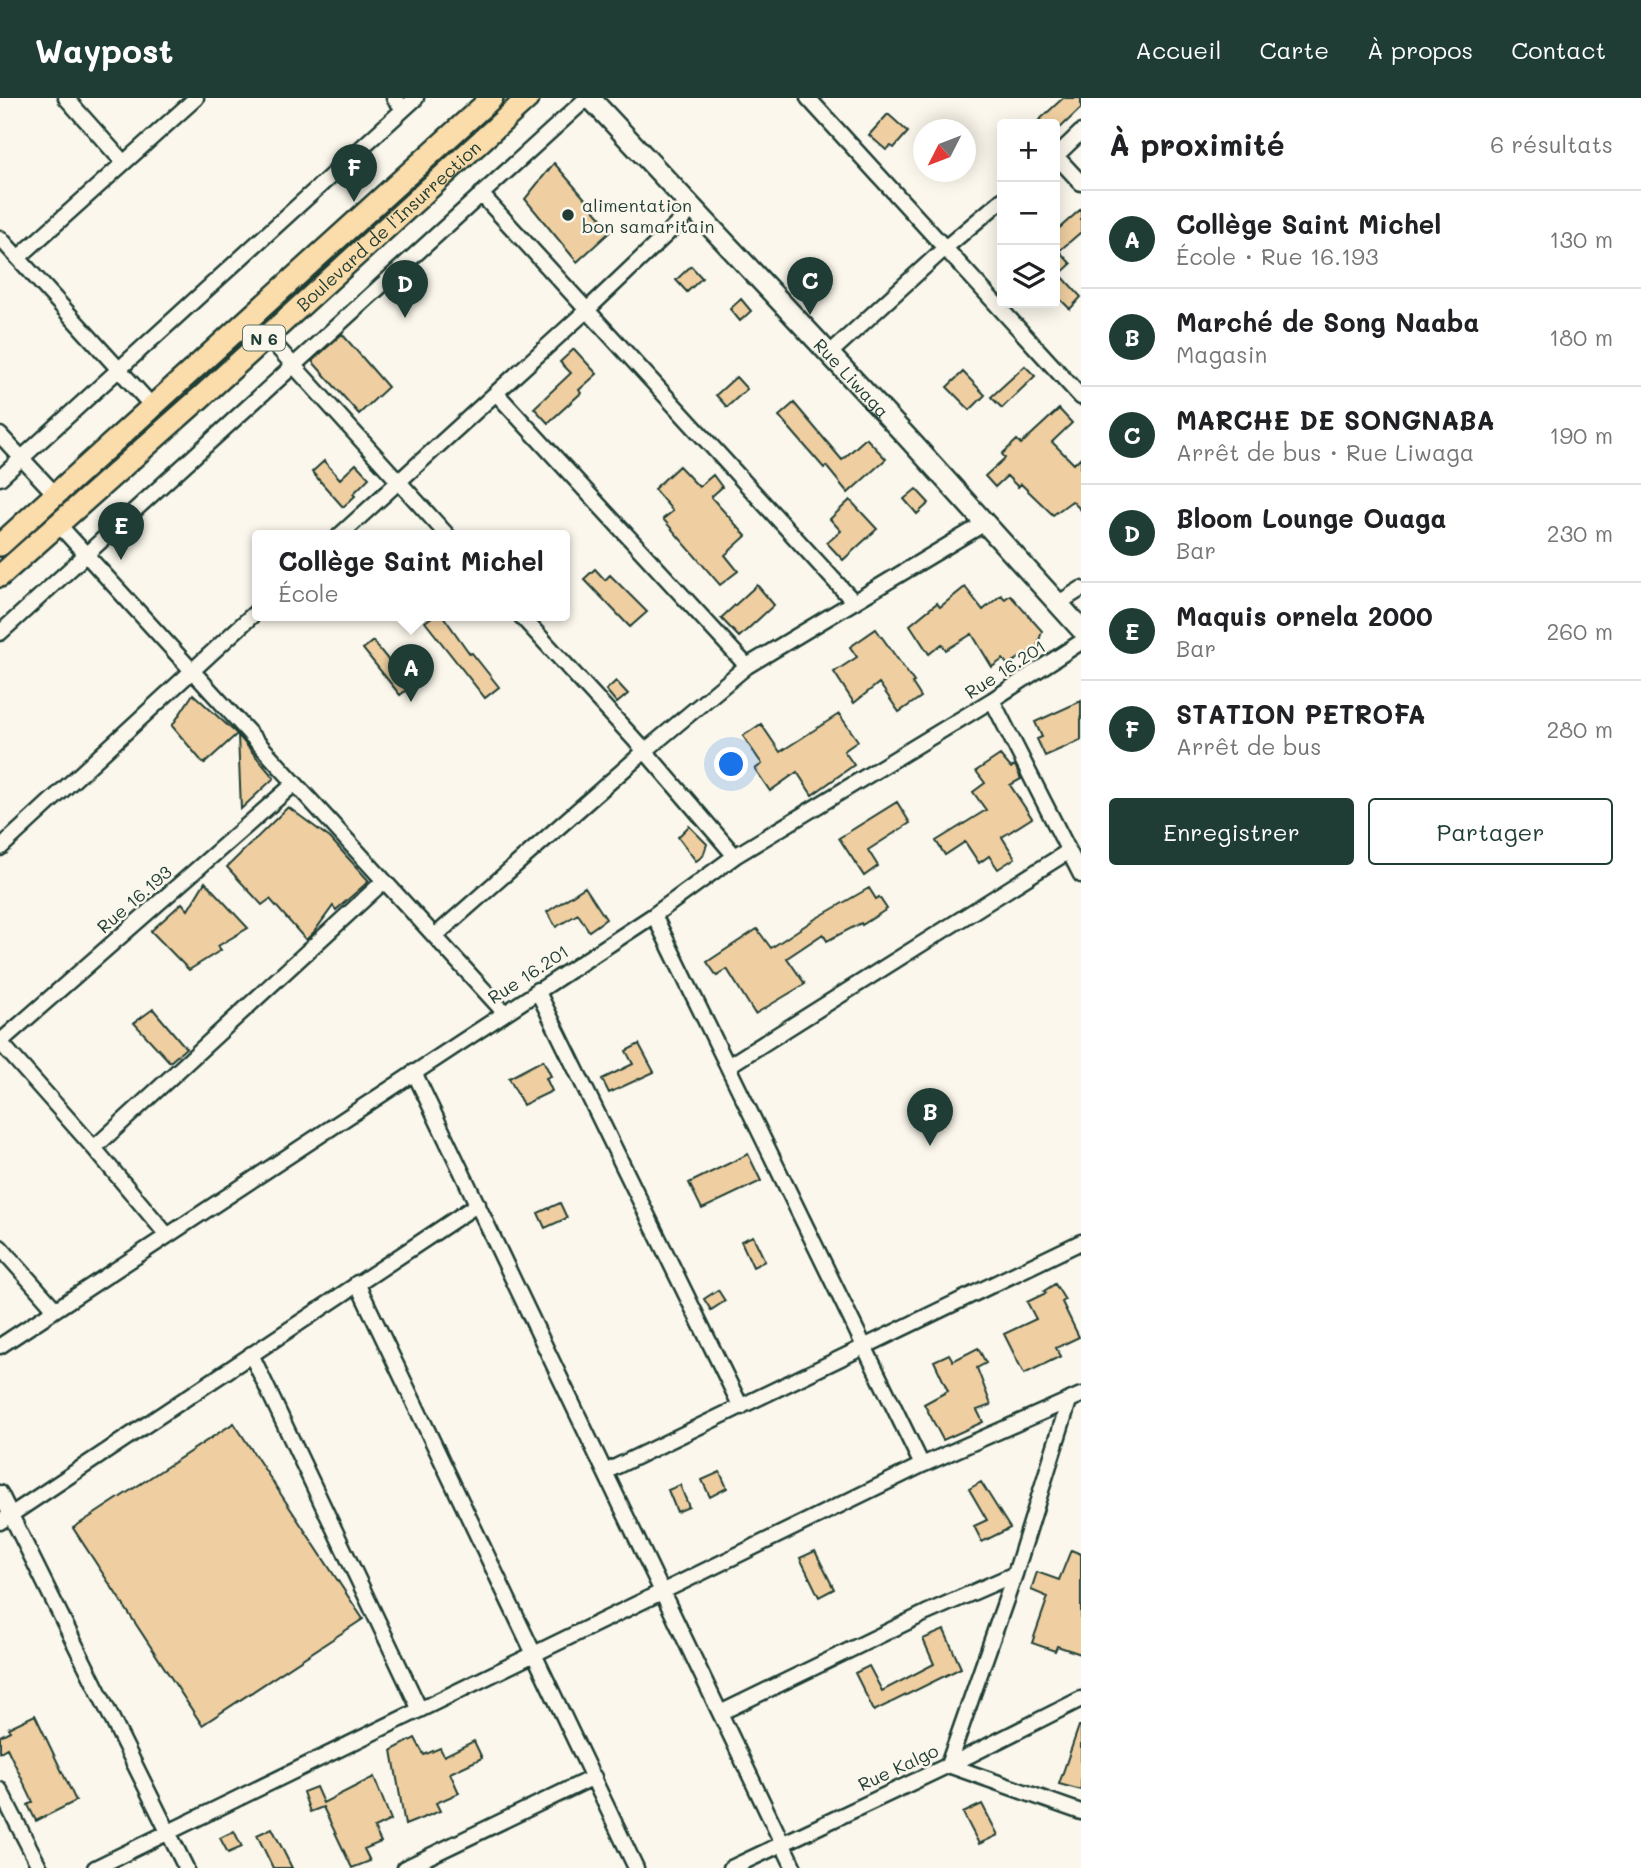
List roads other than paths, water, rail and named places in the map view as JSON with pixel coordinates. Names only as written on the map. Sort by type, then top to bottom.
[{"type":"main road","name":"Boulevard de l'Insurrection","points":[[0,545],[492,98]]},
{"type":"main road","name":"Boulevard de l'Insurrection","points":[[0,576],[528,98]]},
{"type":"main road","name":"Rue Liwaga","points":[[588,98],[694,208],[1081,629]]},
{"type":"street","points":[[66,98],[124,163]]},
{"type":"street","points":[[18,258],[196,98]]},
{"type":"street","points":[[0,478],[118,370],[399,103],[416,98]]},
{"type":"street","points":[[0,633],[588,98]]},
{"type":"street","points":[[808,98],[1081,397]]},
{"type":"street","points":[[1060,151],[1081,132]]},
{"type":"street","points":[[1060,161],[1081,184]]},
{"type":"street","points":[[481,194],[854,602]]},
{"type":"street","points":[[829,354],[945,248],[997,205]]},
{"type":"street","points":[[346,530],[587,310],[694,208]]},
{"type":"street","points":[[0,238],[153,407]]},
{"type":"street","points":[[267,336],[443,530]]},
{"type":"street","points":[[496,393],[747,666]]},
{"type":"street","points":[[0,435],[56,495]]},
{"type":"street","points":[[435,936],[645,751],[747,666],[985,523]]},
{"type":"street","points":[[59,525],[504,1012]]},
{"type":"street","points":[[1058,604],[1081,589]]},
{"type":"street","points":[[0,848],[252,615]]},
{"type":"street","points":[[526,621],[645,751],[735,856]]},
{"type":"street","name":"Rue 16.201","points":[[0,1346],[654,915],[735,856],[992,700],[1081,642]]},
{"type":"street","points":[[992,700],[1081,875]]},
{"type":"street","name":"Rue 16.193","points":[[0,1042],[294,784]]},
{"type":"street","points":[[728,1066],[1069,850]]},
{"type":"street","points":[[94,1148],[384,881]]},
{"type":"street","points":[[654,915],[922,1465]]},
{"type":"street","points":[[537,990],[741,1407]]},
{"type":"street","points":[[0,1042],[167,1235]]},
{"type":"street","points":[[414,1072],[794,1868]]},
{"type":"street","points":[[5,1519],[478,1204]]},
{"type":"street","points":[[605,1472],[1081,1242]]},
{"type":"street","points":[[0,1247],[55,1309]]},
{"type":"street","points":[[358,1283],[636,1868]]},
{"type":"street","points":[[251,1354],[420,1710]]},
{"type":"street","points":[[95,1868],[922,1465],[1075,1398]]},
{"type":"street","points":[[1075,1398],[948,1765],[1081,1812]]},
{"type":"street","points":[[0,1493],[5,1519],[186,1868]]},
{"type":"street","points":[[720,1713],[1015,1574]]},
{"type":"street","name":"Rue Kalgo","points":[[731,1868],[1081,1699]]},
{"type":"street","points":[[405,1868],[594,1777]]},
{"type":"street","points":[[0,1790],[40,1868]]},
{"type":"place","name":"STATION PETROFA","points":[[354,202]]},
{"type":"place","name":"alimentation bon samaritain","points":[[568,215]]},
{"type":"place","name":"MARCHE DE SONGNABA","points":[[810,315]]},
{"type":"place","name":"Bloom Lounge Ouaga","points":[[405,318]]},
{"type":"place","name":"Maquis ornela 2000","points":[[121,560]]},
{"type":"place","name":"Collège Saint Michel","points":[[411,702]]},
{"type":"place","name":"Marché de Song Naaba","points":[[930,1146]]}]
